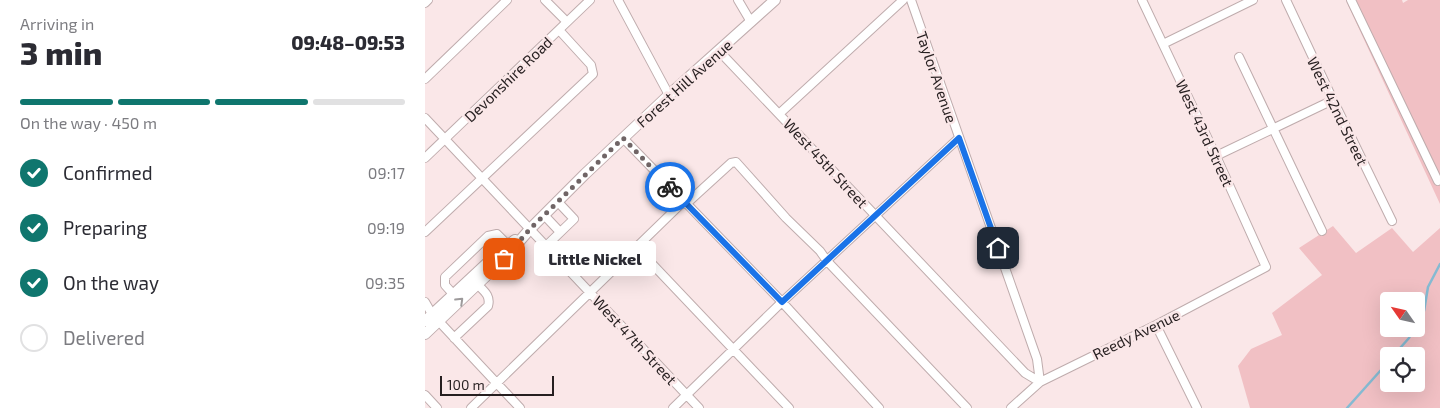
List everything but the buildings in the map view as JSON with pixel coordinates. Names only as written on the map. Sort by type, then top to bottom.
[{"type":"main road","name":"Forest Hill Avenue","points":[[432,319],[478,285],[557,201],[669,94],[775,0]]},
{"type":"main road","name":"Forest Hill Avenue","points":[[425,334],[432,319],[453,294],[497,253],[530,229]]},
{"type":"street","points":[[425,3],[428,0]]},
{"type":"street","points":[[425,79],[507,0]]},
{"type":"street","points":[[545,0],[567,22]]},
{"type":"street","name":"Devonshire Road","points":[[425,158],[590,0]]},
{"type":"street","points":[[618,0],[669,94]]},
{"type":"street","points":[[738,0],[751,22]]},
{"type":"street","points":[[779,114],[903,0]]},
{"type":"street","name":"Taylor Avenue","points":[[911,0],[1037,359],[1039,382]]},
{"type":"street","name":"West 43rd Street","points":[[1142,0],[1266,267]]},
{"type":"street","points":[[1163,44],[1253,0]]},
{"type":"street","name":"West 42nd Street","points":[[1286,0],[1392,221]]},
{"type":"street","points":[[1351,0],[1438,181]]},
{"type":"street","points":[[425,232],[593,74],[591,65],[559,30]]},
{"type":"street","name":"West 45th Street","points":[[719,51],[1025,373],[1039,382]]},
{"type":"street","points":[[1239,58],[1322,231]]},
{"type":"street","points":[[1216,156],[1333,100]]},
{"type":"street","name":"West 47th Street","points":[[425,118],[699,408]]},
{"type":"street","points":[[623,138],[782,302],[879,408]]},
{"type":"street","points":[[673,408],[782,302],[959,138]]},
{"type":"street","points":[[471,408],[685,203],[731,163],[736,162],[786,218],[814,245],[967,408]]},
{"type":"street","points":[[546,246],[574,219],[557,201]]},
{"type":"street","points":[[544,215],[560,232]]},
{"type":"street","points":[[453,294],[445,285],[445,277],[488,236],[497,234],[508,245]]},
{"type":"street","points":[[637,248],[789,408]]},
{"type":"street","name":"Reedy Avenue","points":[[1011,408],[1039,382],[1156,325],[1266,267]]},
{"type":"street","points":[[454,338],[488,306],[488,296],[478,285]]},
{"type":"street","points":[[425,302],[428,305],[432,319],[454,338],[520,408]]},
{"type":"street","points":[[1156,325],[1197,408]]},
{"type":"street","points":[[425,395],[437,408]]},
{"type":"shaded area","points":[[1357,0],[1402,0],[1403,3],[1408,0],[1440,0],[1440,204],[1348,5]]},
{"type":"shaded area","points":[[1333,226],[1356,253],[1392,228],[1413,252],[1440,228],[1440,408],[1250,408],[1238,366],[1251,349],[1282,335],[1272,313],[1322,275],[1299,248]]},
{"type":"waterway","points":[[1425,305],[1428,287],[1440,264]]},
{"type":"waterway","points":[[1401,347],[1409,338]]},
{"type":"waterway","points":[[1347,408],[1380,371]]},
{"type":"way so far","points":[[504,259],[530,229],[623,138],[670,187]]},
{"type":"place","name":"Little Nickel","points":[[504,259]]},
{"type":"route","points":[[670,187],[782,302],[959,138],[998,248]]}]
